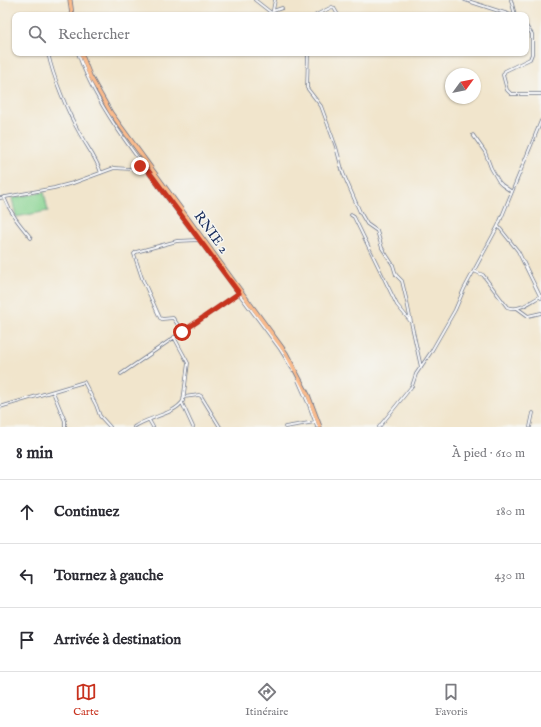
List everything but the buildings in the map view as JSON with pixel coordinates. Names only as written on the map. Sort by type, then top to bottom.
[{"type":"highway","points":[[70,0],[72,12]]},
{"type":"highway","name":"RNIE 2","points":[[82,56],[90,76],[111,113],[293,365],[308,395],[320,427]]},
{"type":"street","points":[[255,0],[272,12]]},
{"type":"street","points":[[273,12],[275,0]]},
{"type":"street","points":[[466,0],[502,12]]},
{"type":"street","points":[[511,0],[514,12]]},
{"type":"street","points":[[322,12],[332,7],[336,12]]},
{"type":"street","points":[[275,12],[282,8]]},
{"type":"street","points":[[529,30],[532,34],[532,54],[530,59],[505,71],[503,75],[507,90],[511,94],[541,94]]},
{"type":"street","points":[[49,56],[56,79],[70,113],[80,134],[99,166],[101,173]]},
{"type":"street","points":[[79,56],[93,90],[143,164],[199,240],[240,292],[121,374]]},
{"type":"street","points":[[308,56],[307,88],[321,106],[336,147],[343,173],[360,212],[367,224],[377,231],[382,248],[393,265],[396,275],[402,281],[421,367]]},
{"type":"street","points":[[379,427],[412,386],[416,374],[431,352],[455,310],[464,289],[498,226],[541,121]]},
{"type":"street","points":[[473,135],[485,152],[490,168],[499,182],[512,192]]},
{"type":"street","points":[[0,198],[54,188],[114,168],[131,169],[143,164]]},
{"type":"street","points":[[4,197],[15,218],[31,238]]},
{"type":"street","points":[[352,216],[354,217],[397,305],[411,322]]},
{"type":"street","points":[[474,271],[483,275],[507,307],[512,309],[541,297],[518,251],[498,226]]},
{"type":"street","points":[[182,332],[173,318],[160,318],[142,278],[134,254],[136,252],[177,241],[204,240]]},
{"type":"street","points":[[517,308],[528,316],[541,313]]},
{"type":"street","points":[[134,427],[155,418],[182,403],[188,363],[174,337]]},
{"type":"street","points":[[0,407],[84,382],[100,416],[110,427]]},
{"type":"street","points":[[53,392],[65,421],[65,427]]},
{"type":"street","points":[[184,397],[201,396],[220,427]]},
{"type":"street","points":[[182,403],[193,427]]},
{"type":"street","points":[[530,427],[533,413]]},
{"type":"street","points":[[149,420],[153,427]]},
{"type":"street","points":[[285,427],[317,422],[317,427]]},
{"type":"green space","points":[[44,192],[48,211],[16,217],[12,198]]},
{"type":"route","points":[[140,166],[143,164],[239,293],[182,332]]}]
